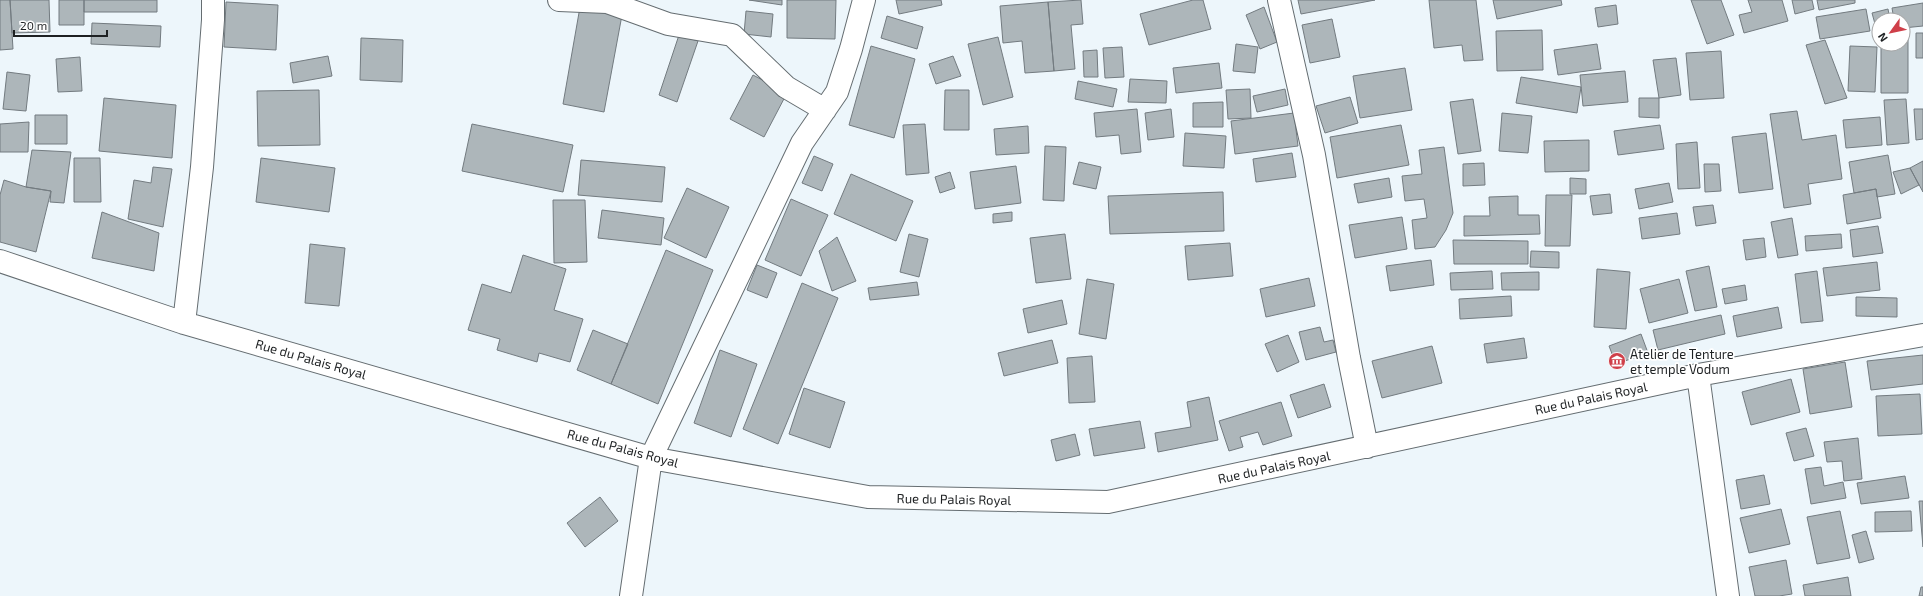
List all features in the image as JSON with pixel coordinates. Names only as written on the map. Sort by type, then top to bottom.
[{"type":"street","points":[[184,323],[202,167],[213,20],[213,0]]},
{"type":"street","points":[[559,0],[608,2],[668,24],[732,36],[786,88],[825,110]]},
{"type":"street","points":[[631,596],[651,458],[802,143],[837,92],[851,49],[864,0]]},
{"type":"street","points":[[1279,0],[1314,156],[1349,358],[1367,447]]},
{"type":"street","name":"Rue du Palais Royal","points":[[0,262],[184,323],[651,458],[868,497],[1108,502],[1698,375],[1923,335]]},
{"type":"street","points":[[1698,375],[1728,596]]},
{"type":"building","points":[[0,0],[10,0],[13,49],[0,50]]},
{"type":"building","points":[[10,0],[49,0],[50,32],[12,33]]},
{"type":"building","points":[[59,0],[84,0],[84,25],[59,25]]},
{"type":"building","points":[[84,0],[157,0],[157,12],[84,12]]},
{"type":"building","points":[[749,0],[782,0],[782,5]]},
{"type":"building","points":[[787,0],[836,0],[835,39],[787,38]]},
{"type":"building","points":[[896,0],[941,0],[942,5],[899,14]]},
{"type":"building","points":[[1081,0],[1083,24],[1071,25],[1075,69],[1054,71],[1048,2]]},
{"type":"building","points":[[1193,0],[1203,0],[1211,29],[1149,45],[1140,14]]},
{"type":"building","points":[[1298,0],[1375,0],[1301,14]]},
{"type":"building","points":[[1429,0],[1476,0],[1483,60],[1464,61],[1462,45],[1434,48]]},
{"type":"building","points":[[1493,0],[1561,0],[1562,5],[1497,19]]},
{"type":"building","points":[[1691,0],[1721,0],[1734,35],[1707,44]]},
{"type":"building","points":[[1748,0],[1782,0],[1788,21],[1744,33],[1739,15],[1752,12]]},
{"type":"building","points":[[1792,0],[1812,0],[1814,9],[1795,14]]},
{"type":"building","points":[[1817,0],[1855,0],[1855,3],[1819,10]]},
{"type":"building","points":[[226,2],[278,5],[276,50],[224,47]]},
{"type":"building","points":[[1048,2],[1054,71],[1025,73],[1022,41],[1003,43],[1000,6]]},
{"type":"building","points":[[1923,3],[1923,26],[1911,27],[1911,12],[1893,12],[1892,8]]},
{"type":"building","points":[[1616,5],[1618,24],[1598,27],[1595,8]]},
{"type":"building","points":[[580,7],[622,15],[604,112],[563,104]]},
{"type":"building","points":[[1264,7],[1277,42],[1260,49],[1246,15]]},
{"type":"building","points":[[1866,9],[1870,31],[1820,39],[1816,17]]},
{"type":"building","points":[[1888,9],[1889,12],[1876,12]]},
{"type":"building","points":[[746,11],[773,14],[771,37],[744,34]]},
{"type":"building","points":[[887,16],[923,27],[917,49],[881,38]]},
{"type":"building","points":[[1332,19],[1340,57],[1310,63],[1302,25]]},
{"type":"building","points":[[92,23],[161,26],[160,47],[91,44]]},
{"type":"building","points":[[1542,30],[1543,70],[1497,71],[1496,31]]},
{"type":"building","points":[[1916,33],[1923,33],[1923,58],[1916,58]]},
{"type":"building","points":[[679,35],[698,41],[677,102],[659,95]]},
{"type":"building","points":[[998,37],[1013,97],[983,105],[968,44]]},
{"type":"building","points":[[361,38],[403,40],[402,82],[360,80]]},
{"type":"building","points":[[1825,40],[1847,98],[1825,104],[1806,45]]},
{"type":"building","points":[[1236,44],[1258,47],[1255,73],[1233,71]]},
{"type":"building","points":[[1597,44],[1601,69],[1558,75],[1554,50]]},
{"type":"building","points":[[871,46],[915,59],[894,138],[849,125]]},
{"type":"building","points":[[1850,46],[1871,47],[1871,52],[1877,52],[1875,92],[1848,91]]},
{"type":"building","points":[[1122,47],[1124,77],[1105,78],[1103,48]]},
{"type":"building","points":[[1097,50],[1098,77],[1084,77],[1083,51]]},
{"type":"building","points":[[1721,51],[1724,98],[1690,100],[1686,53]]},
{"type":"building","points":[[1881,52],[1908,52],[1908,93],[1881,93]]},
{"type":"building","points":[[328,56],[332,76],[293,83],[290,63]]},
{"type":"building","points":[[953,56],[961,76],[936,84],[929,64]]},
{"type":"building","points":[[80,57],[82,91],[58,92],[56,59]]},
{"type":"building","points":[[1676,58],[1681,95],[1659,98],[1653,60]]},
{"type":"building","points":[[1219,63],[1222,88],[1176,93],[1173,68]]},
{"type":"building","points":[[1405,68],[1412,110],[1360,118],[1353,76]]},
{"type":"building","points":[[1625,71],[1628,102],[1583,106],[1580,75]]},
{"type":"building","points":[[7,72],[30,75],[26,111],[3,109]]},
{"type":"building","points":[[753,75],[787,93],[764,137],[730,119]]},
{"type":"building","points":[[1521,77],[1581,87],[1577,113],[1516,103]]},
{"type":"building","points":[[1130,79],[1167,81],[1166,103],[1128,102]]},
{"type":"building","points":[[1078,81],[1117,89],[1113,107],[1075,99]]},
{"type":"building","points":[[1250,89],[1251,118],[1228,119],[1226,90]]},
{"type":"building","points":[[1285,89],[1288,105],[1257,112],[1253,96]]},
{"type":"building","points":[[319,90],[320,145],[258,146],[257,91]]},
{"type":"building","points":[[945,90],[969,90],[969,130],[944,130]]},
{"type":"building","points":[[1350,97],[1358,123],[1325,133],[1316,106]]},
{"type":"building","points":[[104,98],[176,105],[172,158],[99,151]]},
{"type":"building","points":[[1639,98],[1659,98],[1659,118],[1639,117]]},
{"type":"building","points":[[1473,99],[1481,151],[1458,154],[1450,102]]},
{"type":"building","points":[[1906,99],[1909,143],[1887,145],[1884,100]]},
{"type":"building","points":[[1223,102],[1223,127],[1193,127],[1193,103]]},
{"type":"building","points":[[1137,109],[1141,152],[1121,154],[1119,135],[1096,137],[1094,113]]},
{"type":"building","points":[[1171,109],[1174,137],[1148,140],[1145,113]]},
{"type":"building","points":[[1914,109],[1923,109],[1923,139],[1916,140]]},
{"type":"building","points":[[1797,111],[1802,140],[1836,135],[1842,179],[1808,184],[1811,204],[1784,208],[1770,114]]},
{"type":"building","points":[[1294,113],[1298,146],[1235,154],[1231,121]]},
{"type":"building","points":[[1502,113],[1532,116],[1528,153],[1499,151]]},
{"type":"building","points":[[35,115],[67,115],[67,144],[35,144]]},
{"type":"building","points":[[1880,117],[1882,145],[1846,148],[1843,120]]},
{"type":"building","points":[[29,122],[28,152],[0,152],[0,124]]},
{"type":"building","points":[[472,124],[573,145],[563,192],[462,171]]},
{"type":"building","points":[[925,124],[929,173],[906,175],[903,125]]},
{"type":"building","points":[[1401,125],[1409,165],[1337,178],[1330,137]]},
{"type":"building","points":[[1660,125],[1664,149],[1618,155],[1614,131]]},
{"type":"building","points":[[1028,126],[1029,153],[996,155],[994,129]]},
{"type":"building","points":[[1185,133],[1226,136],[1224,168],[1183,166]]},
{"type":"building","points":[[1766,133],[1773,189],[1739,193],[1732,137]]},
{"type":"building","points":[[1589,140],[1589,171],[1545,172],[1544,141]]},
{"type":"building","points":[[1697,142],[1700,188],[1678,189],[1676,144]]},
{"type":"building","points":[[1045,146],[1066,147],[1064,201],[1043,200]]},
{"type":"building","points":[[1444,147],[1453,213],[1446,230],[1435,247],[1415,249],[1412,220],[1427,218],[1424,199],[1405,201],[1402,176],[1422,174],[1419,150]]},
{"type":"building","points":[[32,150],[71,152],[64,203],[50,202],[51,191],[26,187]]},
{"type":"building","points":[[1292,153],[1296,177],[1256,182],[1253,159]]},
{"type":"building","points":[[1888,155],[1895,194],[1877,197],[1876,189],[1854,193],[1849,162]]},
{"type":"building","points":[[814,156],[833,164],[822,191],[802,183]]},
{"type":"building","points":[[74,158],[100,158],[101,202],[74,202]]},
{"type":"building","points":[[261,158],[335,168],[329,212],[256,202]]},
{"type":"building","points":[[581,160],[665,167],[662,202],[578,195]]},
{"type":"building","points":[[1923,161],[1923,192],[1910,168]]},
{"type":"building","points":[[1079,162],[1101,167],[1096,189],[1073,184]]},
{"type":"building","points":[[1484,163],[1485,185],[1463,186],[1463,164]]},
{"type":"building","points":[[1704,164],[1719,164],[1721,191],[1705,192]]},
{"type":"building","points":[[1016,166],[1021,203],[975,209],[970,172]]},
{"type":"building","points":[[153,167],[172,169],[163,227],[128,219],[134,180],[151,183]]},
{"type":"building","points":[[1910,168],[1919,185],[1901,194],[1893,172]]},
{"type":"building","points":[[950,172],[955,188],[940,193],[935,177]]},
{"type":"building","points":[[851,174],[913,201],[896,241],[834,214]]},
{"type":"building","points":[[1389,178],[1392,197],[1358,203],[1354,184]]},
{"type":"building","points":[[1570,178],[1586,179],[1586,194],[1570,194]]},
{"type":"building","points":[[4,180],[26,187],[51,191],[36,252],[0,242],[0,195]]},
{"type":"building","points":[[1669,183],[1673,202],[1639,209],[1635,189]]},
{"type":"building","points":[[687,188],[729,207],[706,258],[664,238]]},
{"type":"building","points":[[1876,189],[1881,218],[1847,224],[1843,195]]},
{"type":"building","points":[[1223,192],[1224,231],[1110,234],[1108,196]]},
{"type":"building","points":[[1610,194],[1612,213],[1593,215],[1590,196]]},
{"type":"building","points":[[1546,195],[1572,195],[1570,246],[1545,246]]},
{"type":"building","points":[[1518,196],[1518,215],[1539,215],[1540,234],[1464,236],[1464,216],[1490,216],[1489,197]]},
{"type":"building","points":[[791,199],[828,215],[801,276],[765,260]]},
{"type":"building","points":[[553,200],[585,200],[587,262],[554,263]]},
{"type":"building","points":[[1713,205],[1716,223],[1696,226],[1693,207]]},
{"type":"building","points":[[602,210],[664,218],[661,245],[598,238]]},
{"type":"building","points":[[102,212],[159,233],[154,271],[92,258]]},
{"type":"building","points":[[1012,212],[1012,221],[993,223],[993,214]]},
{"type":"building","points":[[1677,213],[1680,234],[1642,239],[1639,218]]},
{"type":"building","points":[[1402,217],[1407,249],[1355,258],[1349,225]]},
{"type":"building","points":[[1792,218],[1798,255],[1778,258],[1771,222]]},
{"type":"building","points":[[1878,226],[1883,253],[1853,257],[1850,230]]},
{"type":"building","points":[[909,234],[928,239],[919,277],[900,272]]},
{"type":"building","points":[[1065,234],[1071,279],[1036,283],[1030,238]]},
{"type":"building","points":[[1841,234],[1842,248],[1806,251],[1805,236]]},
{"type":"building","points":[[837,237],[856,281],[832,291],[819,251]]},
{"type":"building","points":[[1764,238],[1766,257],[1746,260],[1743,240]]},
{"type":"building","points":[[1453,240],[1528,241],[1528,264],[1454,264]]},
{"type":"building","points":[[1230,243],[1233,276],[1188,280],[1185,246]]},
{"type":"building","points":[[310,244],[345,248],[339,306],[305,303]]},
{"type":"building","points":[[666,250],[713,270],[658,404],[611,384]]},
{"type":"building","points":[[1531,251],[1559,252],[1559,268],[1530,267]]},
{"type":"building","points":[[523,255],[566,269],[554,310],[583,319],[570,362],[539,353],[537,362],[497,350],[500,339],[468,330],[482,284],[511,293]]},
{"type":"building","points":[[1431,260],[1434,285],[1390,291],[1386,266]]},
{"type":"building","points":[[1877,262],[1880,290],[1827,296],[1823,268]]},
{"type":"building","points":[[757,265],[777,273],[767,298],[747,290]]},
{"type":"building","points":[[1709,266],[1717,307],[1695,311],[1686,271]]},
{"type":"building","points":[[1597,269],[1630,272],[1626,329],[1594,327]]},
{"type":"building","points":[[1492,271],[1493,289],[1451,290],[1450,273]]},
{"type":"building","points":[[1817,271],[1823,321],[1801,323],[1795,274]]},
{"type":"building","points":[[1539,272],[1539,290],[1502,290],[1501,273]]},
{"type":"building","points":[[1309,278],[1315,306],[1266,317],[1260,289]]},
{"type":"building","points":[[1087,279],[1114,284],[1106,339],[1079,334]]},
{"type":"building","points":[[1679,279],[1688,313],[1649,323],[1640,289]]},
{"type":"building","points":[[917,282],[919,295],[870,300],[868,288]]},
{"type":"building","points":[[802,283],[838,298],[778,444],[743,429]]},
{"type":"building","points":[[1745,285],[1747,300],[1725,304],[1722,289]]},
{"type":"building","points":[[1511,296],[1512,316],[1460,319],[1459,299]]},
{"type":"building","points":[[1856,297],[1897,298],[1897,317],[1856,316]]},
{"type":"building","points":[[1062,300],[1067,324],[1028,333],[1023,309]]},
{"type":"building","points":[[1778,307],[1782,328],[1737,337],[1733,316]]},
{"type":"building","points":[[1721,315],[1725,334],[1658,350],[1653,330]]},
{"type":"building","points":[[1320,327],[1324,342],[1333,340],[1336,352],[1306,360],[1299,332]]},
{"type":"building","points":[[593,330],[628,344],[611,384],[577,370]]},
{"type":"building","points":[[1641,334],[1648,353],[1616,364],[1609,346]]},
{"type":"building","points":[[1288,335],[1299,362],[1277,372],[1265,344]]},
{"type":"building","points":[[1524,338],[1527,358],[1487,363],[1484,344]]},
{"type":"building","points":[[1052,340],[1058,363],[1004,376],[998,353]]},
{"type":"building","points":[[1432,346],[1442,383],[1382,398],[1372,361]]},
{"type":"building","points":[[720,350],[757,364],[731,437],[694,423]]},
{"type":"building","points":[[1923,355],[1923,384],[1871,390],[1867,361]]},
{"type":"building","points":[[1092,356],[1095,402],[1069,403],[1067,358]]},
{"type":"building","points":[[1845,362],[1852,407],[1810,414],[1803,369]]},
{"type":"building","points":[[1791,379],[1800,412],[1751,425],[1742,392]]},
{"type":"building","points":[[1324,384],[1331,407],[1298,418],[1290,395]]},
{"type":"building","points":[[804,388],[845,402],[830,448],[789,434]]},
{"type":"building","points":[[1920,394],[1922,434],[1878,436],[1876,396]]},
{"type":"building","points":[[1209,397],[1218,440],[1158,452],[1155,433],[1191,427],[1187,402]]},
{"type":"building","points":[[1281,402],[1292,436],[1263,445],[1258,432],[1240,437],[1243,447],[1229,451],[1219,421]]},
{"type":"building","points":[[1140,421],[1145,448],[1094,456],[1089,429]]},
{"type":"building","points":[[1806,428],[1814,456],[1794,461],[1786,433]]},
{"type":"building","points":[[1075,434],[1080,455],[1056,461],[1051,440]]},
{"type":"building","points":[[1858,438],[1862,479],[1844,481],[1842,461],[1827,462],[1824,442]]},
{"type":"building","points":[[1821,467],[1824,486],[1843,482],[1846,498],[1811,504],[1805,469]]},
{"type":"building","points":[[1764,475],[1770,504],[1741,509],[1736,480]]},
{"type":"building","points":[[1905,476],[1909,498],[1861,504],[1857,483]]},
{"type":"building","points":[[600,497],[618,521],[585,547],[567,523]]},
{"type":"building","points":[[1919,501],[1923,501],[1923,547]]},
{"type":"building","points":[[1781,509],[1790,544],[1749,553],[1740,518]]},
{"type":"building","points":[[1840,511],[1850,558],[1817,564],[1807,517]]},
{"type":"building","points":[[1911,511],[1912,531],[1875,532],[1875,512]]},
{"type":"building","points":[[1866,531],[1874,559],[1859,563],[1852,535]]},
{"type":"building","points":[[1786,560],[1792,594],[1779,596],[1755,596],[1749,567]]},
{"type":"building","points":[[1848,577],[1851,596],[1805,596],[1803,585]]},
{"type":"building","points":[[1921,587],[1923,587],[1923,596],[1919,596]]},
{"type":"place","name":"Atelier de Tenture et temple Vodum","points":[[1617,361]]}]
